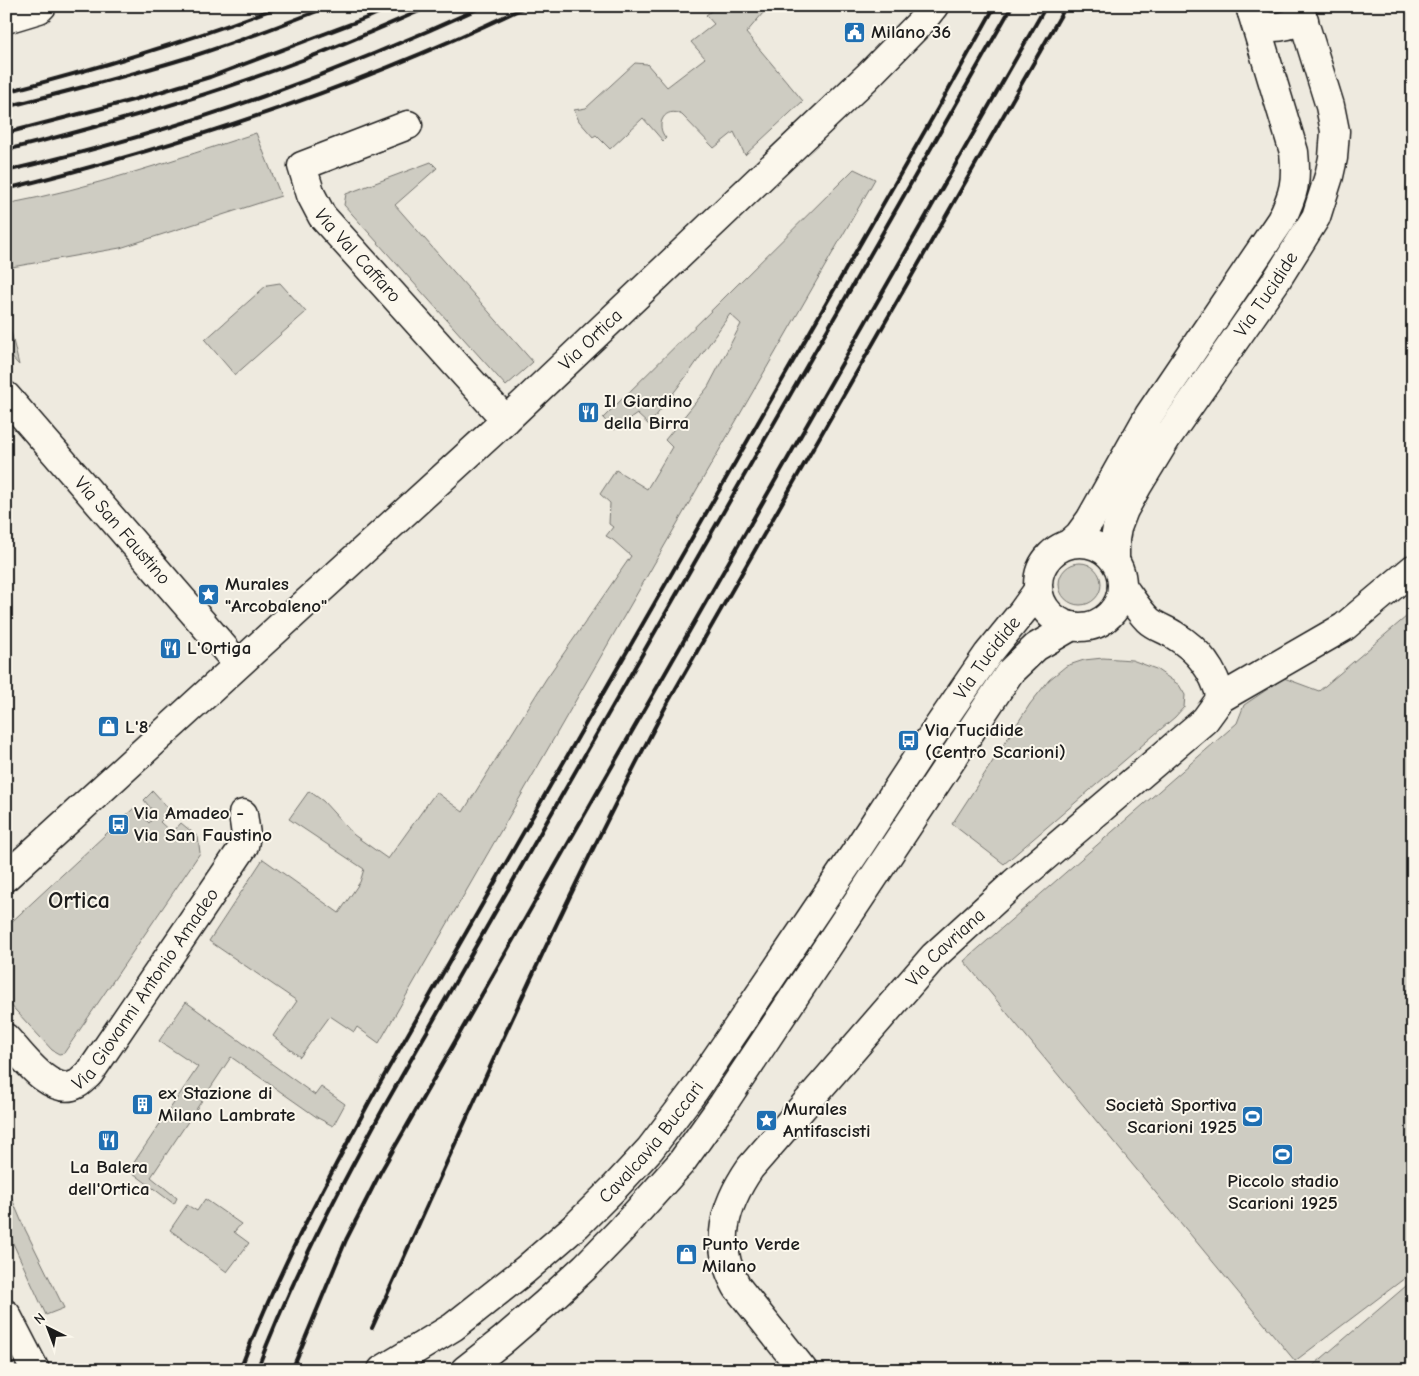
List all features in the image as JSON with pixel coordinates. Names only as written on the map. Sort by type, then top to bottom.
[{"type":"street","points":[[6,20],[39,9],[42,6]]},
{"type":"street","name":"Via Ortica","points":[[238,664],[506,420],[868,77],[934,6]]},
{"type":"street","points":[[1250,7],[1254,17],[1268,27],[1285,27],[1301,13]]},
{"type":"street","name":"Via Tucidide","points":[[1250,7],[1294,152],[1296,168],[1291,200],[1281,220],[1149,415],[1090,520],[1079,535],[1070,543],[1053,552],[1045,561],[1039,575],[1038,590],[1041,600],[1049,613],[1059,621],[1072,626],[1088,626],[1103,620],[1118,603],[1119,573],[1114,540],[1124,510],[1166,439],[1276,281],[1316,216],[1329,176],[1333,158],[1335,131],[1330,106],[1301,13]]},
{"type":"street","name":"Via Val Caffaro","points":[[408,125],[302,166],[311,195],[322,216],[506,420]]},
{"type":"street","name":"Via San Faustino","points":[[6,396],[238,664]]},
{"type":"street","points":[[1070,543],[1098,546],[1109,554],[1148,621],[1176,636],[1204,659],[1218,684],[1221,698],[1344,627],[1413,569]]},
{"type":"street","name":"Via Tucidide","points":[[855,853],[982,662],[1038,590]]},
{"type":"street","name":"Via Tucidide","points":[[1103,620],[1148,621]]},
{"type":"street","name":"Via Tucidide","points":[[880,867],[1010,672],[1036,646],[1072,626]]},
{"type":"street","points":[[6,877],[238,664]]},
{"type":"street","name":"Via Cavriana","points":[[803,1370],[737,1287],[730,1275],[723,1241],[724,1227],[731,1201],[743,1177],[934,956],[1014,883],[1205,720],[1221,698]]},
{"type":"street","name":"Via Giovanni Antonio Amadeo","points":[[6,1038],[44,1079],[55,1084],[67,1087],[77,1084],[89,1074],[244,846],[246,835],[243,814]]},
{"type":"street","name":"Cavalcavia Buccari","points":[[382,1370],[453,1327],[532,1264],[577,1225],[650,1149],[694,1091],[855,853]]},
{"type":"street","name":"Cavalcavia Buccari","points":[[465,1370],[502,1341],[585,1267],[620,1231],[681,1162],[723,1104],[880,867]]},
{"type":"street","points":[[6,1314],[35,1370]]},
{"type":"shaded area","points":[[718,6],[769,6],[746,33],[803,101],[745,155],[734,132],[714,148],[682,115],[676,113],[666,114],[661,122],[661,128],[666,138],[663,141],[643,118],[610,149],[596,135],[593,137],[579,121],[574,110],[586,108],[635,63],[647,64],[667,87],[705,58],[691,42],[714,24],[706,15]]},
{"type":"shaded area","points":[[256,133],[281,196],[120,248],[6,268],[6,204],[101,182]]},
{"type":"shaded area","points":[[431,162],[437,168],[395,205],[533,362],[506,386],[344,205],[346,194]]},
{"type":"shaded area","points":[[854,169],[875,179],[379,1043],[357,1027],[354,1032],[330,1016],[300,1057],[273,1036],[297,1001],[209,941],[263,859],[339,913],[360,882],[364,869],[289,819],[309,791],[323,801],[354,835],[388,859],[436,792],[463,812],[546,679],[631,556],[606,536],[613,527],[609,524],[610,503],[600,494],[616,470],[647,489],[672,447],[665,440],[708,387],[741,324],[730,314],[691,370],[649,425],[637,414],[614,430],[603,418]]},
{"type":"shaded area","points":[[280,283],[306,312],[235,375],[205,340],[267,285]]},
{"type":"shaded area","points":[[6,311],[19,365],[6,351]]},
{"type":"shaded area","points":[[1084,563],[1092,566],[1098,572],[1101,584],[1098,596],[1092,602],[1076,605],[1068,602],[1062,596],[1059,580],[1062,572],[1068,566]]},
{"type":"shaded area","name":"Società Sportiva Scarioni 1925","points":[[1413,611],[1413,1272],[1295,1361],[964,961],[1237,723],[1244,705],[1284,678],[1319,691]]},
{"type":"shaded area","points":[[1103,658],[1132,660],[1156,669],[1179,685],[1185,695],[1184,707],[1175,717],[1004,864],[952,824],[1030,704],[1049,680],[1066,666],[1084,660]]},
{"type":"shaded area","points":[[153,791],[171,811],[160,822],[172,833],[181,823],[198,837],[200,853],[64,1053],[59,1054],[52,1050],[6,1000],[6,927],[134,808],[149,823],[156,815],[144,800]]},
{"type":"shaded area","points":[[186,1002],[315,1095],[321,1087],[345,1104],[333,1126],[318,1118],[231,1057],[151,1177],[177,1198],[174,1204],[129,1170],[198,1067],[159,1041]]},
{"type":"shaded area","points":[[6,1185],[23,1225],[64,1308],[46,1315],[6,1228]]},
{"type":"shaded area","points":[[205,1199],[241,1224],[234,1232],[249,1243],[227,1272],[170,1230],[187,1205],[197,1211]]},
{"type":"shaded area","points":[[1413,1280],[1413,1370],[1308,1370]]},
{"type":"railway","points":[[6,92],[145,53],[281,6]]},
{"type":"railway","points":[[6,107],[193,56],[330,6]]},
{"type":"railway","points":[[6,133],[133,100],[210,77],[369,17],[393,6]]},
{"type":"railway","points":[[6,150],[119,120],[268,73],[321,53],[431,6]]},
{"type":"railway","points":[[6,171],[136,137],[232,107],[292,86],[403,42],[484,6]]},
{"type":"railway","points":[[6,189],[140,153],[271,111],[401,62],[527,6]]},
{"type":"railway","points":[[240,1370],[285,1265],[372,1097],[995,6]]},
{"type":"railway","points":[[257,1370],[300,1269],[349,1171],[384,1107],[1012,6]]},
{"type":"railway","points":[[292,1370],[346,1240],[380,1173],[1046,6]]},
{"type":"railway","points":[[372,1328],[551,935],[627,780],[667,704],[1066,6]]},
{"type":"place","name":"Milano 36","points":[[855,32]]},
{"type":"place","name":"Il Giardino della Birra","points":[[588,412]]},
{"type":"place","name":"Murales \"Arcobaleno\"","points":[[209,595]]},
{"type":"place","name":"L'Ortiga","points":[[171,648]]},
{"type":"place","name":"L'8","points":[[109,727]]},
{"type":"place","name":"Via Tucidide (Centro Scarioni)","points":[[909,741]]},
{"type":"place","name":"Via Amadeo - Via San Faustino","points":[[118,824]]},
{"type":"place","name":"ex Stazione di Milano Lambrate","points":[[142,1104]]},
{"type":"place","name":"Società Sportiva Scarioni 1925","points":[[1253,1116]]},
{"type":"place","name":"Murales Antifascisti","points":[[767,1120]]},
{"type":"place","name":"La Balera dell'Ortica","points":[[109,1141]]},
{"type":"place","name":"Piccolo stadio Scarioni 1925","points":[[1283,1155]]},
{"type":"place","name":"Punto Verde Milano","points":[[686,1255]]},
{"type":"district","name":"Ortica","points":[[79,900]]}]
